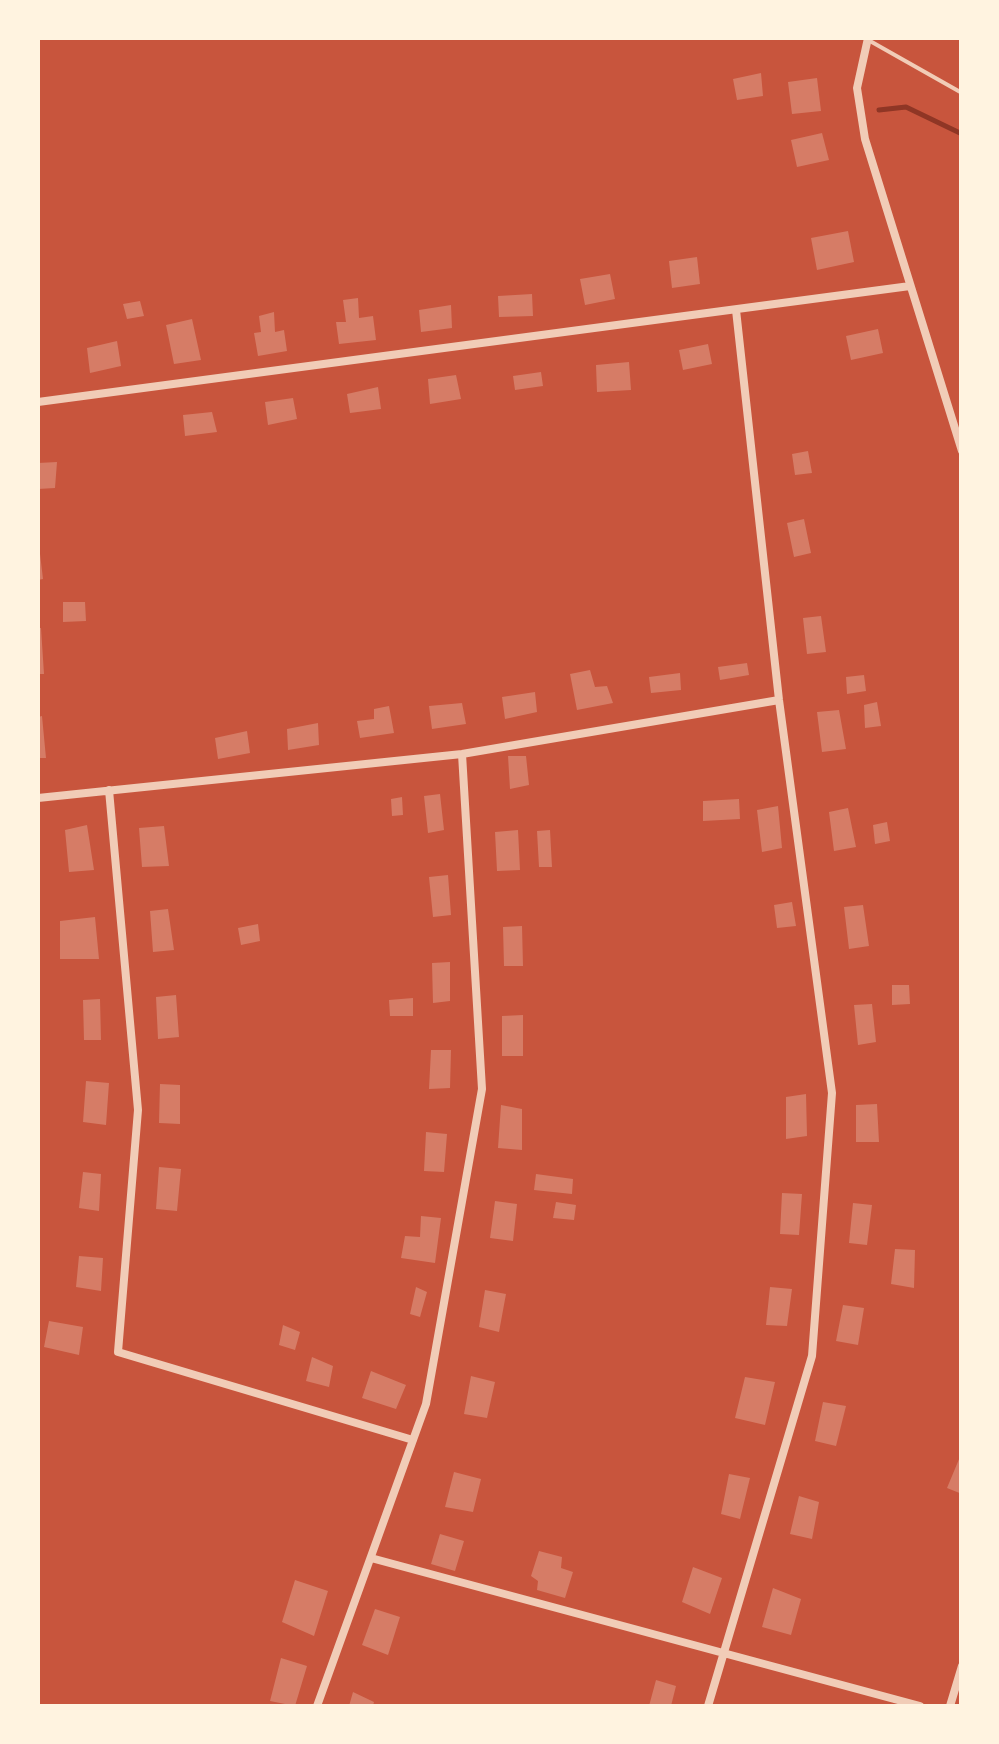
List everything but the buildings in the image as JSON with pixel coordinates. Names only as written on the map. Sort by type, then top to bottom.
[{"type":"street","points":[[868,38],[858,88],[864,139],[962,452]]},
{"type":"street","points":[[38,402],[910,286]]},
{"type":"street","points":[[708,1706],[812,1356],[832,1093],[779,700],[736,310]]},
{"type":"street","points":[[38,798],[462,754],[779,700]]},
{"type":"street","points":[[317,1706],[426,1404],[482,1089],[462,754]]},
{"type":"street","points":[[108,790],[138,1110],[118,1352],[413,1440]]},
{"type":"street","points":[[371,1558],[920,1706]]},
{"type":"street","points":[[950,1706],[962,1666]]},
{"type":"lane","points":[[868,38],[962,93]]},
{"type":"waterway","points":[[879,110],[906,107],[962,134]]}]
